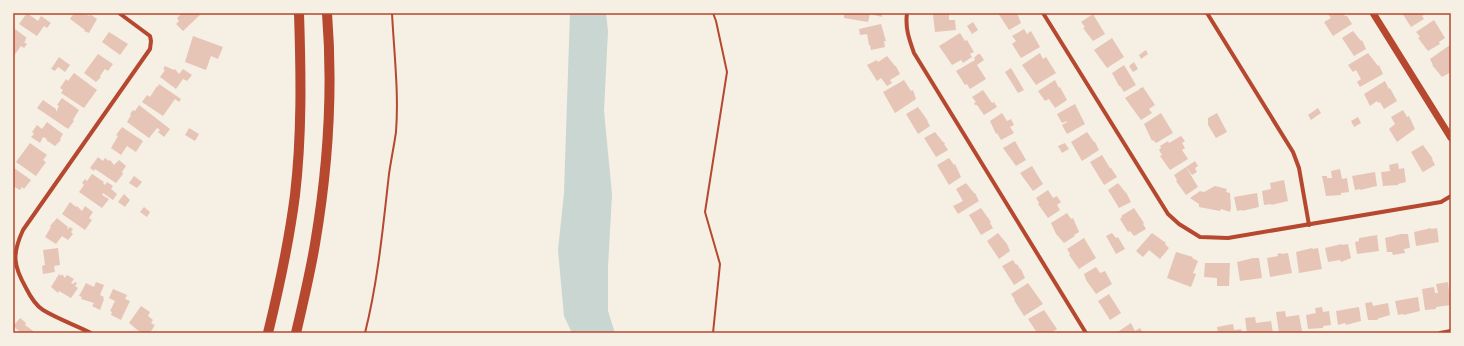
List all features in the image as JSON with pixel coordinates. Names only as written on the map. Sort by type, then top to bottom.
[{"type":"highway","points":[[268,333],[286,251],[295,195],[302,85],[299,13]]},
{"type":"highway","points":[[296,333],[315,244],[324,177],[329,101],[327,13]]},
{"type":"street","points":[[91,333],[42,309],[31,298],[17,273],[15,260],[17,243],[23,230],[150,49],[150,36],[119,13]]},
{"type":"street","points":[[907,13],[907,35],[914,53],[1086,333]]},
{"type":"street","points":[[1043,13],[1168,214],[1179,224],[1200,237],[1228,238],[1309,225],[1441,202],[1451,196]]},
{"type":"street","points":[[1208,13],[1293,152],[1299,168],[1309,225]]},
{"type":"street","points":[[1373,13],[1451,138]]},
{"type":"street","points":[[1440,333],[1451,331]]},
{"type":"path","points":[[365,333],[372,303],[380,254],[390,168],[396,132],[396,88],[392,13]]},
{"type":"path","points":[[713,13],[727,72],[705,212],[720,264],[713,333]]},
{"type":"shaded area","points":[[570,13],[606,13],[608,31],[604,111],[612,194],[608,267],[608,311],[615,333],[572,333],[564,316],[558,250],[564,193]]},
{"type":"building","points":[[27,13],[38,21],[41,16],[51,23],[47,28],[44,26],[37,36],[19,24]]},
{"type":"building","points":[[74,13],[85,13],[89,16],[90,14],[97,19],[89,33],[84,31],[85,30],[70,19]]},
{"type":"building","points":[[182,13],[202,13],[183,31],[176,24],[179,21],[177,18]]},
{"type":"building","points":[[844,13],[882,13],[882,17],[870,14],[868,22],[844,18]]},
{"type":"building","points":[[934,13],[949,13],[949,20],[955,20],[956,30],[935,32]]},
{"type":"building","points":[[998,13],[1017,13],[1021,23],[1009,30]]},
{"type":"building","points":[[1327,13],[1343,13],[1352,24],[1333,36],[1324,22],[1331,18]]},
{"type":"building","points":[[1402,13],[1427,13],[1422,16],[1424,19],[1411,27]]},
{"type":"building","points":[[1093,14],[1105,34],[1093,41],[1083,28],[1085,27],[1081,22]]},
{"type":"building","points":[[1434,20],[1445,38],[1439,42],[1440,44],[1428,51],[1418,38],[1420,37],[1416,32]]},
{"type":"building","points":[[973,22],[978,30],[972,34],[967,26]]},
{"type":"building","points":[[881,24],[886,41],[884,41],[885,47],[871,50],[867,34],[860,35],[859,29]]},
{"type":"building","points":[[15,29],[27,38],[24,42],[27,44],[24,48],[21,46],[13,57],[13,32]]},
{"type":"building","points":[[1024,29],[1027,34],[1031,31],[1040,47],[1021,58],[1012,44],[1016,41],[1012,36]]},
{"type":"building","points":[[1353,31],[1361,41],[1362,40],[1366,49],[1354,56],[1342,38]]},
{"type":"building","points":[[109,32],[128,44],[120,55],[102,42]]},
{"type":"building","points":[[960,33],[965,41],[967,40],[974,52],[970,54],[972,57],[963,63],[961,60],[952,65],[939,46]]},
{"type":"building","points":[[193,36],[223,47],[218,59],[211,56],[206,70],[185,62]]},
{"type":"building","points":[[1112,38],[1124,57],[1107,68],[1094,50]]},
{"type":"building","points":[[1450,45],[1451,72],[1442,77],[1432,65],[1430,59]]},
{"type":"building","points":[[1146,50],[1148,54],[1141,59],[1139,55]]},
{"type":"building","points":[[1040,53],[1043,59],[1046,57],[1056,73],[1036,85],[1022,65]]},
{"type":"building","points":[[1368,53],[1378,66],[1379,65],[1383,74],[1360,87],[1357,82],[1361,79],[1356,70],[1353,72],[1348,65]]},
{"type":"building","points":[[98,54],[113,64],[108,71],[105,69],[100,76],[101,77],[96,82],[84,73]]},
{"type":"building","points":[[980,54],[984,60],[977,65],[986,79],[970,89],[967,84],[965,85],[956,71],[975,60],[974,58]]},
{"type":"building","points":[[887,56],[896,66],[900,74],[890,80],[892,83],[887,86],[881,78],[877,81],[867,65],[877,60],[878,62]]},
{"type":"building","points":[[59,57],[70,65],[65,72],[58,67],[55,71],[51,69]]},
{"type":"building","points":[[1134,62],[1138,69],[1133,72],[1129,66]]},
{"type":"building","points":[[1124,65],[1136,85],[1124,92],[1112,73]]},
{"type":"building","points":[[165,66],[174,70],[175,69],[179,74],[183,69],[192,75],[187,81],[183,79],[176,89],[160,77],[165,70],[163,69]]},
{"type":"building","points":[[1011,68],[1024,90],[1018,93],[1005,72]]},
{"type":"building","points":[[74,73],[97,90],[84,108],[61,93],[63,90],[60,88],[66,79],[68,81]]},
{"type":"building","points":[[904,80],[911,91],[913,90],[916,99],[895,113],[883,92]]},
{"type":"building","points":[[1055,80],[1067,100],[1055,108],[1049,99],[1045,101],[1038,91]]},
{"type":"building","points":[[1385,81],[1397,101],[1384,109],[1380,102],[1378,103],[1377,101],[1370,106],[1364,94]]},
{"type":"building","points":[[159,84],[181,99],[179,102],[175,99],[163,116],[142,102],[147,95],[150,97]]},
{"type":"building","points":[[1143,87],[1155,105],[1149,109],[1152,113],[1141,120],[1125,98],[1138,90],[1139,91],[1139,89]]},
{"type":"building","points":[[983,90],[992,103],[994,102],[997,107],[984,115],[977,105],[975,105],[974,103],[976,102],[972,97]]},
{"type":"building","points":[[62,98],[79,110],[68,129],[37,108],[43,100],[56,109],[56,112],[59,106],[57,105]]},
{"type":"building","points":[[1075,104],[1085,124],[1067,134],[1062,125],[1067,121],[1062,123],[1057,114]]},
{"type":"building","points":[[139,105],[170,129],[164,137],[158,132],[160,130],[157,128],[149,138],[127,122],[131,115],[130,114],[133,110],[135,111]]},
{"type":"building","points":[[918,107],[930,126],[918,134],[906,114]]},
{"type":"building","points":[[1318,108],[1321,113],[1311,120],[1308,115]]},
{"type":"building","points":[[1403,110],[1407,117],[1409,116],[1415,129],[1397,142],[1389,129],[1395,124],[1391,117]]},
{"type":"building","points":[[1002,113],[1007,121],[1011,119],[1014,125],[1010,127],[1014,133],[1001,140],[997,133],[996,134],[990,121]]},
{"type":"building","points":[[1161,113],[1173,133],[1156,143],[1153,140],[1152,141],[1144,124]]},
{"type":"building","points":[[1217,113],[1227,132],[1216,138],[1208,125],[1208,118]]},
{"type":"building","points":[[1358,117],[1361,123],[1354,127],[1351,121]]},
{"type":"building","points":[[47,122],[63,134],[60,139],[61,140],[55,146],[43,137],[40,143],[31,137],[34,134],[32,132],[37,125],[42,129]]},
{"type":"building","points":[[122,127],[143,141],[136,152],[127,146],[121,155],[111,148],[118,136],[116,135]]},
{"type":"building","points":[[189,128],[199,134],[195,141],[185,135]]},
{"type":"building","points":[[935,132],[944,142],[948,150],[936,157],[924,138]]},
{"type":"building","points":[[1087,132],[1099,150],[1082,161],[1071,142]]},
{"type":"building","points":[[1181,136],[1185,141],[1182,143],[1185,148],[1182,150],[1188,159],[1170,170],[1160,156],[1162,155],[1159,150],[1161,148],[1160,146]]},
{"type":"building","points":[[1015,141],[1026,160],[1016,166],[1003,148]]},
{"type":"building","points":[[30,143],[47,155],[43,160],[46,162],[36,176],[16,162]]},
{"type":"building","points":[[1065,143],[1069,149],[1062,153],[1058,146]]},
{"type":"building","points":[[1423,145],[1433,159],[1435,165],[1423,172],[1411,152]]},
{"type":"building","points":[[1102,155],[1117,177],[1104,185],[1090,162]]},
{"type":"building","points":[[98,157],[103,161],[105,158],[109,161],[110,160],[114,165],[119,160],[126,166],[122,172],[123,174],[116,183],[95,169],[94,171],[90,168]]},
{"type":"building","points":[[949,158],[954,165],[955,164],[961,177],[949,185],[937,165]]},
{"type":"building","points":[[1195,161],[1198,166],[1195,168],[1197,172],[1192,175],[1186,167]]},
{"type":"building","points":[[1398,163],[1399,169],[1404,168],[1406,182],[1398,185],[1383,186],[1381,172],[1390,171],[1389,165]]},
{"type":"building","points":[[1032,166],[1043,184],[1033,191],[1020,173]]},
{"type":"building","points":[[1186,167],[1198,187],[1186,195],[1176,181],[1177,180],[1174,175]]},
{"type":"building","points":[[14,168],[31,180],[24,189],[22,187],[20,190],[13,186]]},
{"type":"building","points":[[1340,169],[1342,179],[1347,178],[1349,192],[1341,193],[1341,195],[1326,196],[1322,176],[1332,178],[1331,171]]},
{"type":"building","points":[[1375,172],[1377,186],[1355,190],[1352,176]]},
{"type":"building","points":[[92,174],[104,182],[103,183],[105,185],[107,182],[113,186],[111,189],[117,194],[113,200],[103,193],[102,195],[109,199],[102,208],[79,192],[84,185],[82,183],[85,179],[87,181]]},
{"type":"building","points":[[134,176],[142,182],[137,188],[129,183]]},
{"type":"building","points":[[1284,180],[1288,201],[1264,205],[1262,191],[1271,189],[1270,183]]},
{"type":"building","points":[[966,183],[975,193],[979,201],[958,214],[953,206],[963,201],[956,189]]},
{"type":"building","points":[[1118,183],[1126,192],[1131,202],[1119,208],[1108,190]]},
{"type":"building","points":[[1215,186],[1227,189],[1226,192],[1230,193],[1230,212],[1221,209],[1220,211],[1199,207],[1199,204],[1190,198],[1200,191],[1204,192]]},
{"type":"building","points":[[1048,190],[1053,198],[1057,196],[1061,202],[1057,205],[1060,210],[1048,218],[1038,204],[1039,203],[1036,198]]},
{"type":"building","points":[[1257,193],[1259,207],[1237,211],[1234,197]]},
{"type":"building","points":[[124,194],[130,200],[125,207],[118,202]]},
{"type":"building","points":[[70,202],[82,211],[85,206],[93,212],[89,218],[92,220],[85,230],[62,214]]},
{"type":"building","points":[[144,207],[150,212],[147,217],[140,212]]},
{"type":"building","points":[[981,208],[991,222],[990,223],[993,228],[981,235],[969,215]]},
{"type":"building","points":[[1134,208],[1144,223],[1143,224],[1146,229],[1134,236],[1130,231],[1128,232],[1120,219],[1122,217],[1121,216]]},
{"type":"building","points":[[1067,213],[1071,219],[1073,218],[1079,232],[1064,243],[1056,234],[1051,223]]},
{"type":"building","points":[[57,218],[68,227],[67,230],[70,227],[73,229],[71,232],[73,234],[68,240],[62,236],[56,244],[45,237],[51,227],[50,226]]},
{"type":"building","points":[[1437,228],[1439,242],[1416,246],[1414,232]]},
{"type":"building","points":[[998,233],[1007,244],[1010,251],[999,259],[987,241]]},
{"type":"building","points":[[1112,233],[1116,238],[1118,237],[1125,249],[1116,254],[1106,236]]},
{"type":"building","points":[[1152,233],[1166,243],[1165,244],[1169,248],[1160,259],[1149,250],[1143,257],[1136,251]]},
{"type":"building","points":[[1408,234],[1410,248],[1404,249],[1405,253],[1393,255],[1392,252],[1387,252],[1385,238]]},
{"type":"building","points":[[1377,235],[1379,251],[1357,254],[1355,242],[1359,241],[1359,238]]},
{"type":"building","points":[[1084,238],[1096,258],[1079,269],[1069,255],[1070,254],[1067,249]]},
{"type":"building","points":[[1348,244],[1351,258],[1341,262],[1340,260],[1328,262],[1325,248]]},
{"type":"building","points":[[58,248],[60,265],[54,266],[55,272],[43,274],[42,266],[45,265],[43,250]]},
{"type":"building","points":[[1318,248],[1322,269],[1299,273],[1296,252]]},
{"type":"building","points":[[1176,252],[1193,257],[1192,258],[1198,261],[1193,273],[1196,274],[1191,287],[1167,278]]},
{"type":"building","points":[[1288,253],[1292,273],[1270,277],[1267,258],[1278,256],[1277,254]]},
{"type":"building","points":[[1259,258],[1262,278],[1240,281],[1237,262]]},
{"type":"building","points":[[1013,260],[1021,269],[1025,278],[1014,285],[1002,266]]},
{"type":"building","points":[[1205,263],[1230,263],[1229,286],[1217,286],[1217,278],[1204,277]]},
{"type":"building","points":[[1096,267],[1100,273],[1105,271],[1112,284],[1096,294],[1086,280],[1084,274]]},
{"type":"building","points":[[59,274],[61,276],[62,274],[65,278],[67,275],[74,279],[71,283],[73,284],[75,282],[77,283],[75,286],[78,288],[71,298],[59,291],[58,293],[51,287]]},
{"type":"building","points":[[96,282],[104,285],[100,295],[104,297],[104,299],[100,310],[92,306],[94,303],[81,299],[82,297],[79,296],[86,283],[94,287]]},
{"type":"building","points":[[1448,282],[1451,305],[1425,310],[1422,289],[1434,287],[1435,293],[1438,293],[1436,284]]},
{"type":"building","points":[[1028,283],[1043,304],[1024,316],[1011,294]]},
{"type":"building","points":[[113,289],[127,295],[125,299],[130,301],[121,320],[111,315],[112,312],[110,311],[115,301],[109,298]]},
{"type":"building","points":[[1109,294],[1121,313],[1110,320],[1098,301]]},
{"type":"building","points":[[1418,297],[1420,311],[1398,315],[1395,301]]},
{"type":"building","points":[[1372,302],[1373,306],[1388,303],[1390,315],[1377,319],[1378,320],[1368,320],[1365,303]]},
{"type":"building","points":[[141,306],[150,312],[148,316],[153,320],[151,323],[155,325],[150,333],[141,333],[129,323]]},
{"type":"building","points":[[1322,307],[1323,312],[1329,311],[1331,325],[1323,326],[1323,328],[1308,329],[1306,315],[1316,313],[1315,308]]},
{"type":"building","points":[[1359,307],[1361,321],[1346,325],[1345,323],[1338,325],[1336,311]]},
{"type":"building","points":[[1044,310],[1057,329],[1051,333],[1037,333],[1028,319]]},
{"type":"building","points":[[1285,311],[1286,317],[1299,315],[1302,331],[1296,333],[1279,333],[1276,312]]},
{"type":"building","points":[[1255,317],[1256,323],[1271,321],[1273,333],[1247,333],[1245,318]]},
{"type":"building","points":[[20,318],[26,323],[25,325],[36,333],[17,333],[19,331],[13,326]]},
{"type":"building","points":[[1131,323],[1135,331],[1140,328],[1143,333],[1120,333],[1119,331]]},
{"type":"building","points":[[1233,324],[1234,330],[1241,329],[1242,333],[1218,333],[1217,327]]}]
